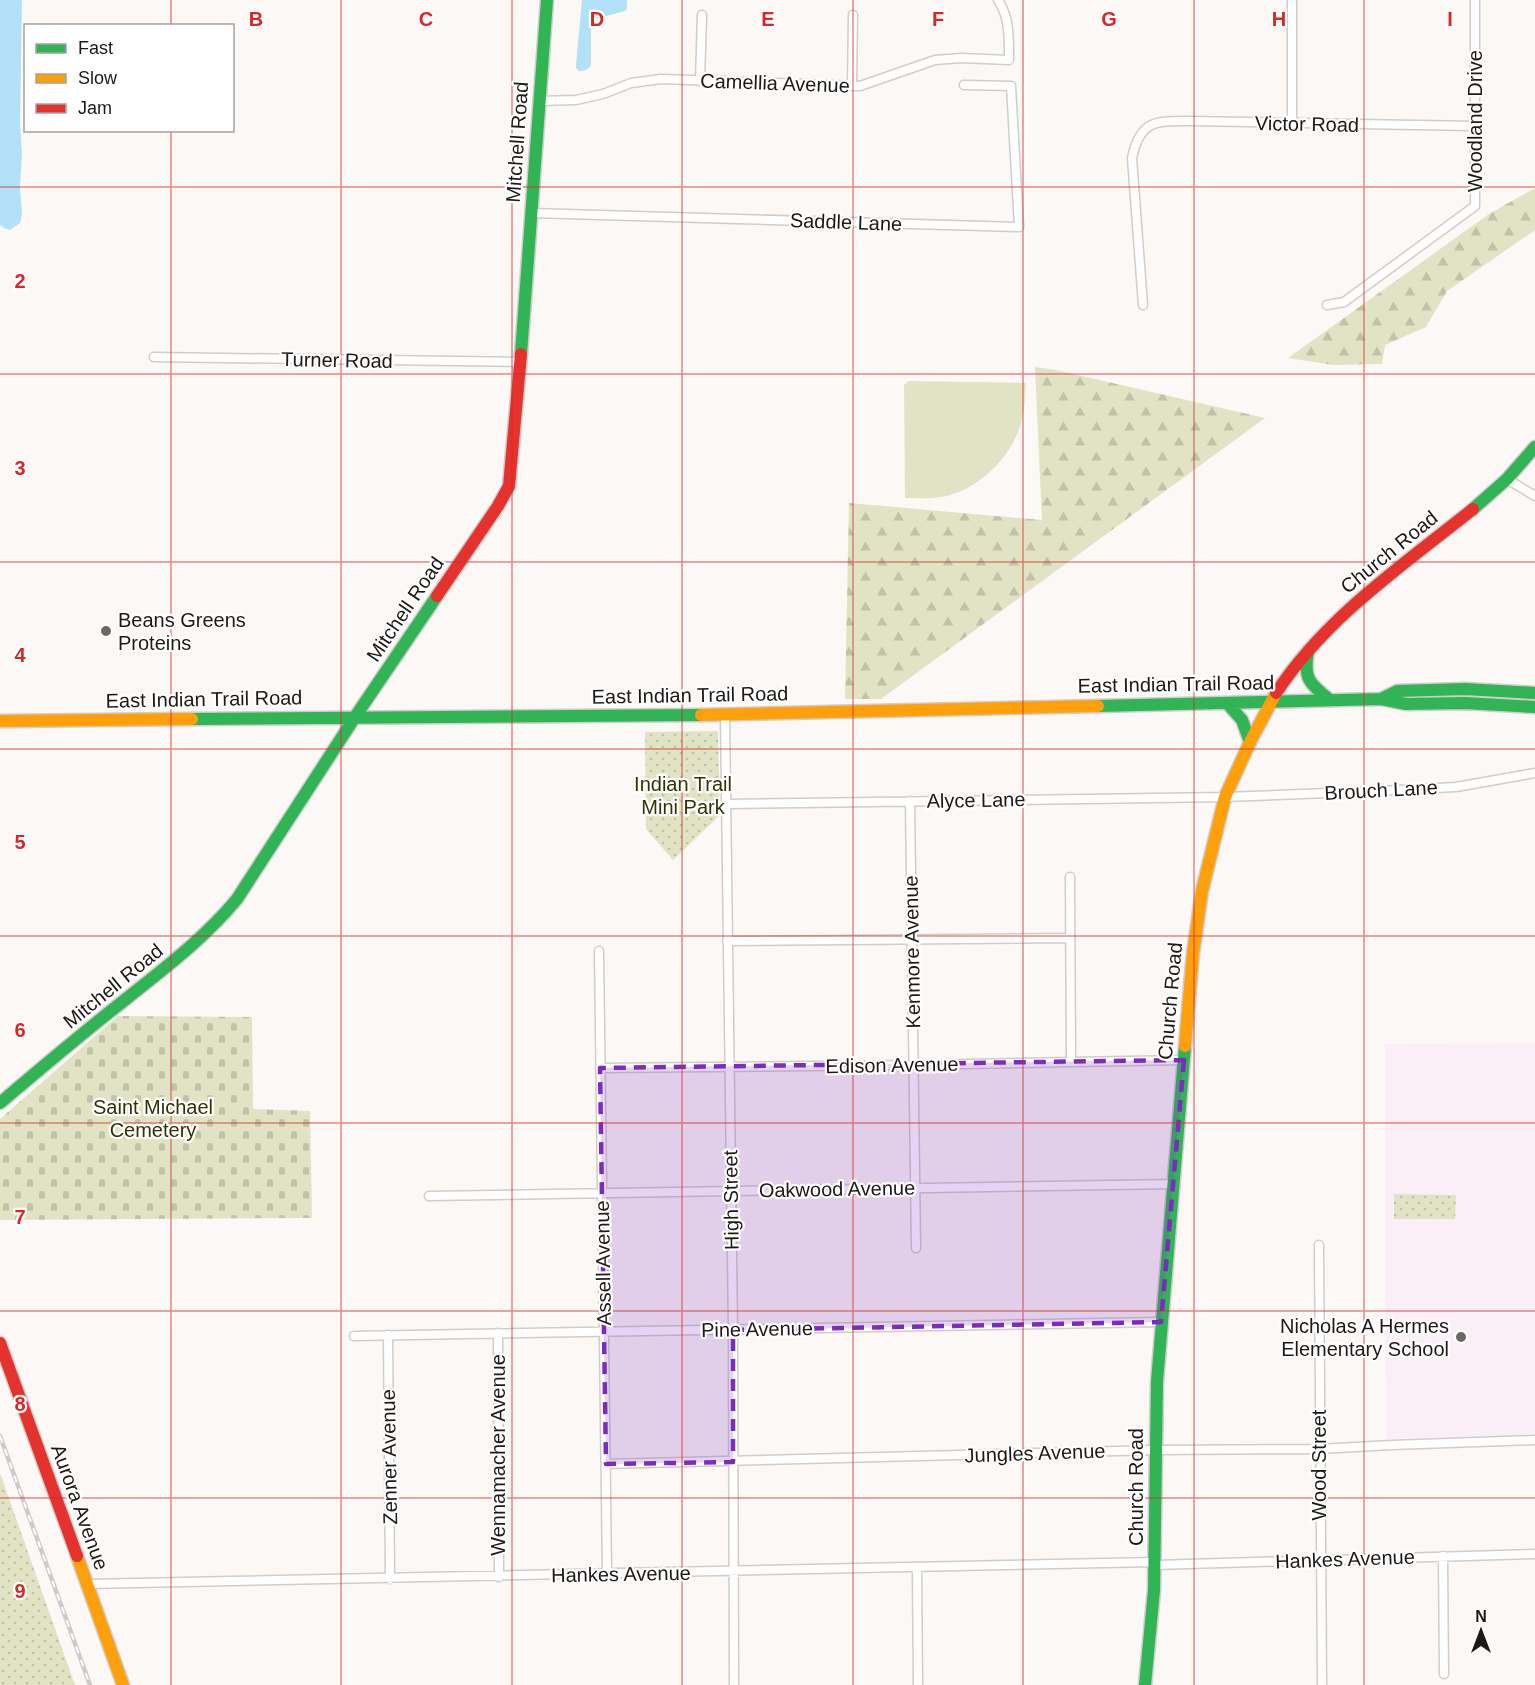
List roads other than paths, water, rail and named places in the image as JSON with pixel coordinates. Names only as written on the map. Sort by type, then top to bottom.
[{"type":"street","name":"Mitchell Road","points":[[0,1103],[112,1009],[178,959],[225,915],[498,506],[509,486],[547,0]]},
{"type":"street","name":"Camellia Avenue","points":[[539,102],[576,100],[603,94],[631,83],[661,79],[852,86],[867,84],[934,60],[961,58],[1009,60],[1008,22],[1004,8],[998,0]]},
{"type":"street","points":[[1292,0],[1292,124]]},
{"type":"street","name":"Woodland Drive","points":[[1327,306],[1344,302],[1475,206],[1475,0]]},
{"type":"street","points":[[700,81],[702,15]]},
{"type":"street","points":[[852,86],[853,15]]},
{"type":"street","name":"Saddle Lane","points":[[531,213],[1019,227],[1011,86],[963,85]]},
{"type":"street","name":"Victor Road","points":[[1143,305],[1132,158],[1135,145],[1143,131],[1154,124],[1166,121],[1475,126]]},
{"type":"street","name":"Turner Road","points":[[154,357],[520,362]]},
{"type":"street","name":"Church Road","points":[[1145,1685],[1155,1563],[1156,1401],[1184,1060],[1197,917],[1206,869],[1225,797],[1271,702],[1300,658],[1358,601],[1507,479],[1535,447]]},
{"type":"street","points":[[1507,479],[1535,496]]},
{"type":"street","points":[[1309,650],[1305,667],[1306,675],[1310,683],[1330,700]]},
{"type":"street","name":"East Indian Trail Road","points":[[1381,699],[1397,691],[1466,689],[1535,693]]},
{"type":"street","name":"East Indian Trail Road","points":[[0,722],[725,714],[1381,699],[1406,704],[1465,703],[1535,707]]},
{"type":"street","points":[[1227,703],[1243,720],[1250,742]]},
{"type":"street","name":"High Street","points":[[725,714],[733,1330],[734,1685]]},
{"type":"street","name":"Brouch Lane","points":[[1225,797],[1456,787],[1535,773]]},
{"type":"street","name":"Alyce Lane","points":[[726,804],[1225,797]]},
{"type":"street","name":"Kenmore Avenue","points":[[910,801],[916,1248]]},
{"type":"street","points":[[1070,877],[1071,1062]]},
{"type":"street","points":[[727,941],[1070,938]]},
{"type":"street","name":"Assell Avenue","points":[[599,951],[607,1574]]},
{"type":"street","name":"Edison Avenue","points":[[600,1068],[1184,1060]]},
{"type":"street","name":"Oakwood Avenue","points":[[429,1196],[1173,1184]]},
{"type":"street","name":"Wood Street","points":[[1318,1245],[1322,1685]]},
{"type":"street","name":"Pine Avenue","points":[[354,1336],[1161,1322]]},
{"type":"street","name":"Wennamacher Avenue","points":[[498,1333],[499,1577]]},
{"type":"street","name":"Zenner Avenue","points":[[388,1335],[390,1579]]},
{"type":"street","name":"Aurora Avenue","points":[[0,1343],[123,1685]]},
{"type":"street","name":"Jungles Avenue","points":[[606,1464],[1156,1450],[1319,1449],[1392,1444],[1535,1440]]},
{"type":"street","name":"Hankes Avenue","points":[[88,1584],[1535,1554]]},
{"type":"street","points":[[1443,1556],[1444,1674]]},
{"type":"street","points":[[917,1567],[918,1685]]},
{"type":"water","points":[[0,0],[22,0],[20,186],[22,215],[20,223],[10,230],[0,225]]},
{"type":"water","points":[[582,0],[627,0],[627,9],[595,19],[591,23],[591,64],[586,70],[579,71],[576,65]]},
{"type":"railway","points":[[0,1436],[90,1685]]},
{"type":"place","name":"Beans Greens Proteins","points":[[106,631]]},
{"type":"place","name":"Nicholas A Hermes Elementary School","points":[[1461,1337]]},
{"type":"park label","name":"Indian Trail Mini Park","points":[[683,796]]},
{"type":"park label","name":"Saint Michael Cemetery","points":[[153,1118]]}]
